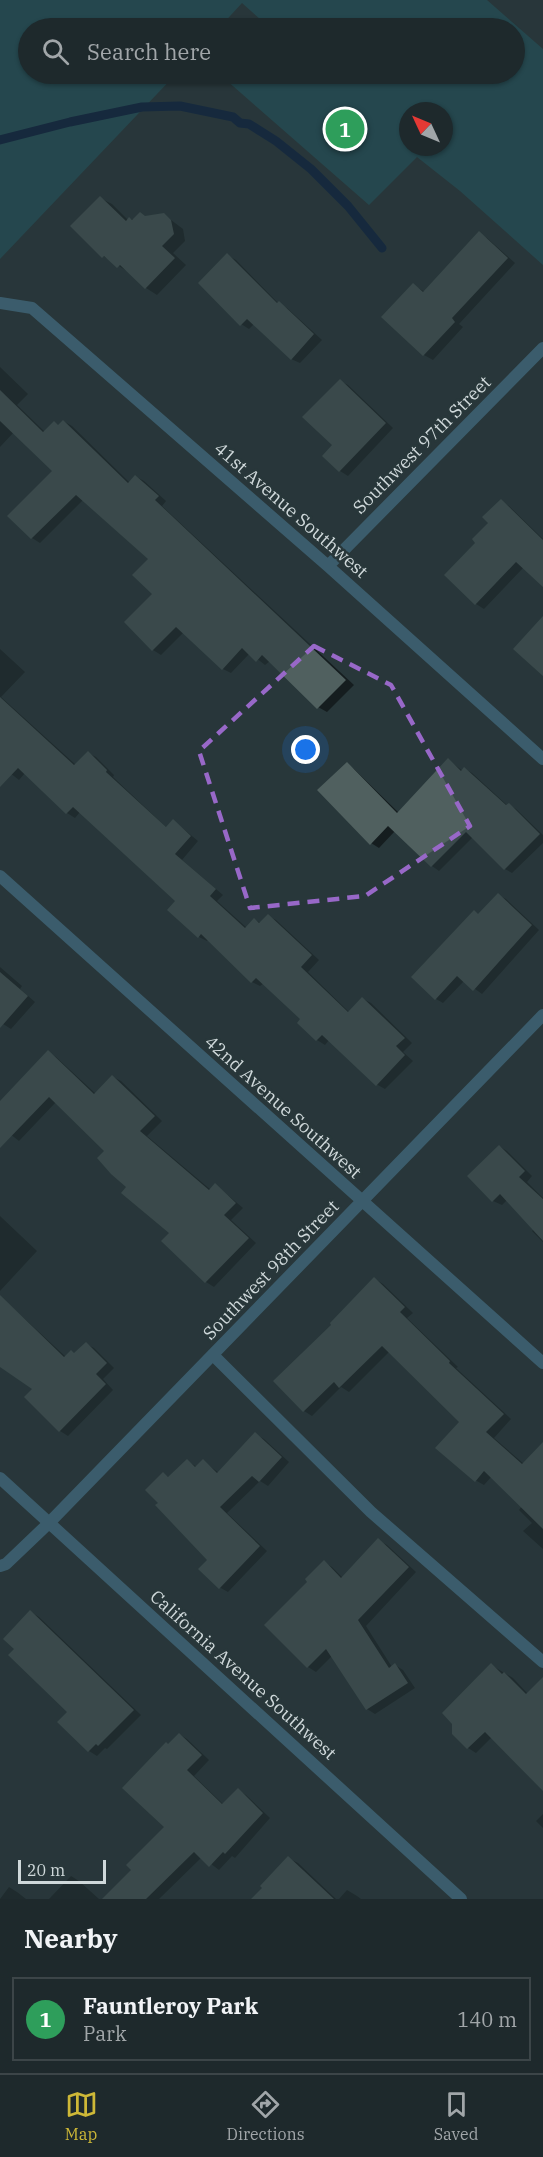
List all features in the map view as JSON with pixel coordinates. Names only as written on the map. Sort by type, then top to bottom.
[{"type":"street","name":"41st Avenue Southwest","points":[[3,303],[32,308],[328,566],[543,759]]},
{"type":"street","name":"Southwest 97th Street","points":[[328,566],[543,348]]},
{"type":"street","name":"42nd Avenue Southwest","points":[[0,876],[543,1363]]},
{"type":"street","name":"Southwest 98th Street","points":[[0,1566],[6,1564],[49,1523],[543,1015]]},
{"type":"street","points":[[213,1355],[371,1512],[543,1662]]},
{"type":"street","name":"California Avenue Southwest","points":[[0,1478],[461,1899]]},
{"type":"highlighted area","points":[[314,646],[391,685],[470,826],[365,896],[250,908],[199,751]]},
{"type":"shaded area","points":[[0,0],[487,0],[508,18],[259,18],[242,3],[228,18],[18,18],[18,84],[166,84],[0,259]]},
{"type":"shaded area","points":[[525,33],[543,49],[543,265],[460,191],[417,157],[369,205],[231,84],[525,84]]},
{"type":"building","points":[[100,196],[126,221],[129,217],[132,220],[140,212],[145,216],[164,213],[171,220],[174,234],[162,246],[175,258],[145,289],[120,265],[117,268],[104,256],[102,258],[70,226]]},
{"type":"building","points":[[479,231],[508,258],[452,318],[455,322],[423,356],[381,317],[413,283],[423,292]]},
{"type":"building","points":[[227,253],[277,303],[279,301],[314,334],[291,360],[247,319],[240,326],[198,283]]},
{"type":"building","points":[[340,379],[386,423],[339,472],[322,456],[332,445],[302,417]]},
{"type":"building","points":[[0,390],[43,432],[54,421],[58,425],[63,420],[128,483],[135,475],[159,496],[155,500],[346,680],[317,709],[262,655],[256,662],[242,648],[222,670],[176,627],[152,651],[124,622],[152,594],[132,575],[148,559],[76,495],[31,539],[7,516],[52,471],[0,421]]},
{"type":"building","points":[[501,499],[543,540],[543,587],[516,562],[475,605],[444,575],[475,543],[472,539],[488,523],[482,517]]},
{"type":"building","points":[[543,616],[543,676],[513,649]]},
{"type":"building","points":[[0,697],[74,765],[88,751],[107,770],[106,772],[166,827],[173,819],[191,836],[175,854],[216,889],[210,896],[245,928],[254,918],[259,923],[268,914],[312,955],[301,967],[348,1012],[362,997],[405,1038],[396,1046],[405,1055],[376,1086],[322,1035],[316,1041],[297,1023],[300,1019],[256,978],[251,983],[201,934],[198,938],[167,910],[175,901],[73,807],[66,814],[18,768],[0,787]]},
{"type":"building","points":[[448,758],[461,771],[464,767],[506,805],[509,803],[540,834],[504,870],[466,832],[431,867],[388,826],[370,845],[317,790],[347,762],[397,813]]},
{"type":"building","points":[[498,893],[532,925],[473,991],[457,976],[435,1000],[411,977],[474,910],[478,914]]},
{"type":"building","points":[[0,972],[28,996],[0,1028]]},
{"type":"building","points":[[48,1050],[94,1094],[112,1075],[155,1116],[140,1131],[209,1190],[215,1183],[236,1203],[224,1215],[249,1238],[205,1283],[161,1241],[169,1233],[121,1193],[126,1187],[97,1158],[104,1151],[49,1097],[0,1148],[0,1101]]},
{"type":"building","points":[[499,1145],[525,1171],[519,1177],[543,1199],[543,1241],[500,1194],[492,1202],[467,1176]]},
{"type":"building","points":[[374,1277],[405,1307],[400,1312],[450,1361],[449,1363],[504,1414],[486,1432],[522,1464],[543,1442],[543,1529],[484,1471],[475,1482],[435,1448],[459,1422],[382,1346],[339,1388],[334,1382],[303,1412],[273,1381],[331,1325],[330,1323]]},
{"type":"building","points":[[0,1295],[64,1357],[71,1350],[74,1353],[86,1342],[107,1363],[96,1374],[106,1384],[59,1432],[24,1397],[32,1389],[0,1367]]},
{"type":"building","points":[[255,1432],[282,1457],[259,1482],[252,1476],[220,1507],[260,1546],[219,1589],[198,1569],[207,1560],[155,1505],[158,1503],[145,1490],[163,1472],[168,1477],[187,1459],[195,1467],[203,1459],[217,1473]]},
{"type":"building","points":[[378,1538],[409,1567],[358,1620],[389,1668],[395,1663],[408,1683],[366,1710],[326,1649],[307,1668],[264,1625],[307,1582],[305,1579],[324,1560],[341,1578]]},
{"type":"building","points":[[30,1610],[134,1710],[98,1746],[96,1744],[88,1752],[57,1722],[67,1712],[8,1655],[14,1649],[3,1639]]},
{"type":"building","points":[[491,1663],[502,1674],[504,1672],[526,1694],[543,1677],[543,1791],[485,1732],[467,1749],[452,1734],[452,1724],[442,1713]]},
{"type":"building","points":[[179,1733],[202,1755],[187,1770],[222,1804],[238,1788],[263,1813],[225,1854],[223,1852],[209,1867],[194,1852],[146,1899],[102,1899],[131,1870],[126,1865],[164,1827],[122,1788],[166,1742],[168,1744]]},
{"type":"building","points":[[288,1856],[334,1899],[251,1899]]},
{"type":"waterway","points":[[0,140],[142,107],[180,106],[233,117],[240,123],[249,124],[276,141],[311,169],[348,206],[382,248]]},
{"type":"place","name":"Fauntleroy Park","points":[[345,129]]}]
